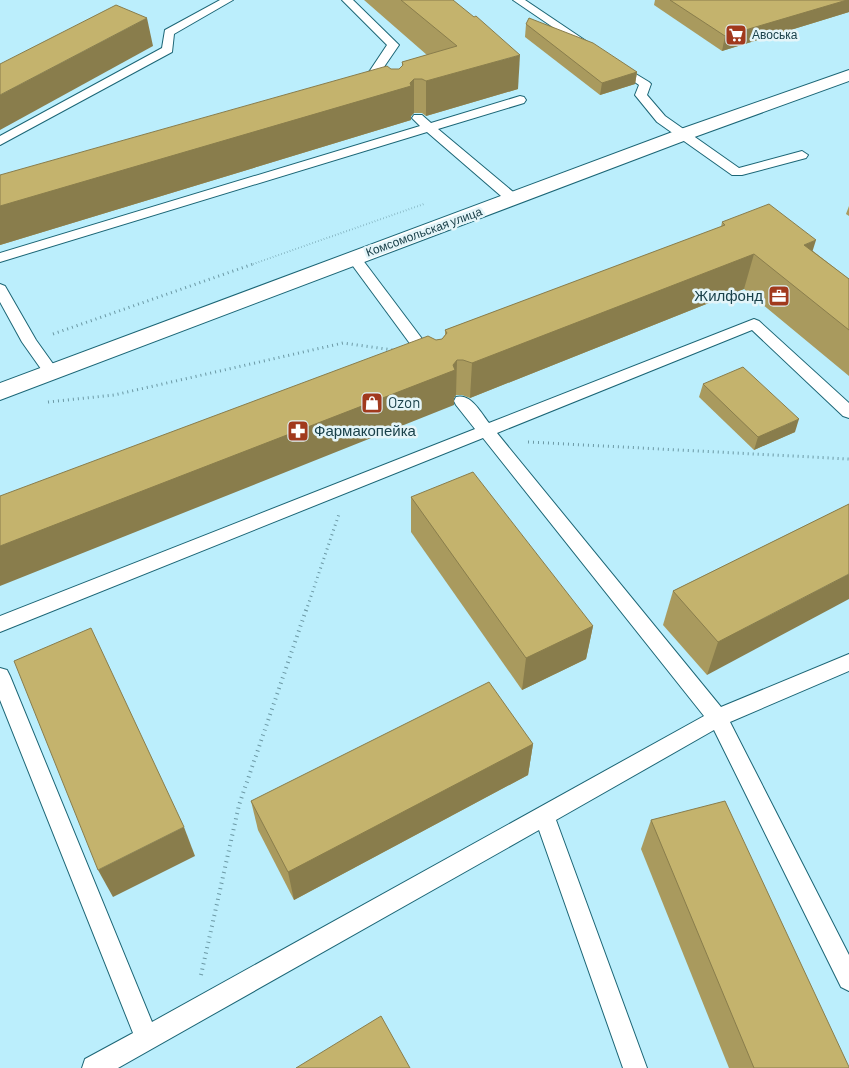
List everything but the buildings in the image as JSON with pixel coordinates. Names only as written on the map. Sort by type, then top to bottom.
[{"type":"main road","name":"Комсомольская улица","points":[[0,392],[682,135],[849,75]]},
{"type":"lane","points":[[0,141],[168,50],[169,32],[228,0]]},
{"type":"lane","points":[[347,0],[393,45],[366,80],[383,88]]},
{"type":"lane","points":[[518,0],[645,84],[641,94],[661,120],[737,172],[802,155]]},
{"type":"lane","points":[[0,258],[520,100]]},
{"type":"lane","points":[[418,118],[513,199]]},
{"type":"lane","points":[[354,258],[436,368]]},
{"type":"lane","points":[[0,288],[30,342],[51,372]]},
{"type":"lane","points":[[0,624],[349,485],[490,436],[754,324],[849,412]]},
{"type":"lane","points":[[462,401],[718,718],[849,979]]},
{"type":"lane","points":[[94,1068],[192,1011],[718,718],[849,662]]},
{"type":"lane","points":[[0,676],[146,1037]]},
{"type":"lane","points":[[544,814],[635,1068]]},
{"type":"path","points":[[30,342],[426,203]]},
{"type":"path","points":[[42,403],[114,395],[343,343],[426,356]]},
{"type":"path","points":[[490,436],[849,459]]},
{"type":"path","points":[[192,1011],[240,805],[349,485]]},
{"type":"place","name":"Авоська","points":[[736,35]]},
{"type":"place","name":"Жилфонд","points":[[779,296]]},
{"type":"place","name":"Ozon","points":[[372,403]]},
{"type":"place","name":"Фармакопейка","points":[[298,431]]}]
